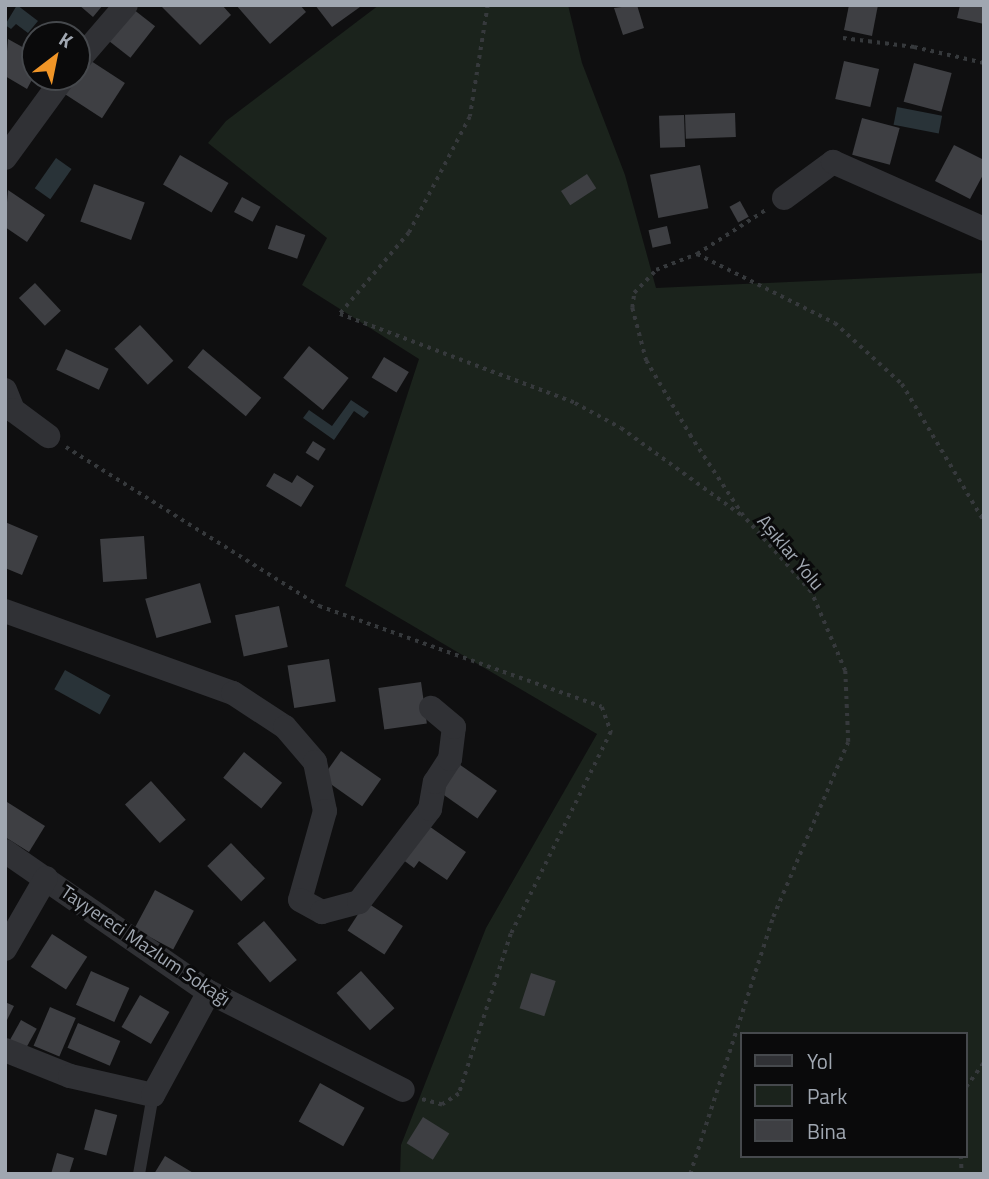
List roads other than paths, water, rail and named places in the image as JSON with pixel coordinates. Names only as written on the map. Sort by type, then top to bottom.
[{"type":"street","points":[[91,45],[125,5]]},
{"type":"street","points":[[5,158],[54,91]]},
{"type":"street","points":[[785,198],[833,162],[984,229]]},
{"type":"street","points":[[5,390],[13,410],[48,436]]},
{"type":"street","points":[[5,611],[233,693],[285,727],[315,762],[325,811],[300,900],[322,912],[359,902],[430,809],[435,782],[450,758],[454,727],[432,708]]},
{"type":"street","name":"Tayyereci Mazlum Sokağı","points":[[5,851],[209,992],[403,1090]]},
{"type":"street","points":[[5,949],[46,878]]},
{"type":"street","points":[[5,1050],[70,1076],[153,1095],[209,992]]},
{"type":"lane","points":[[139,1174],[153,1095]]}]
